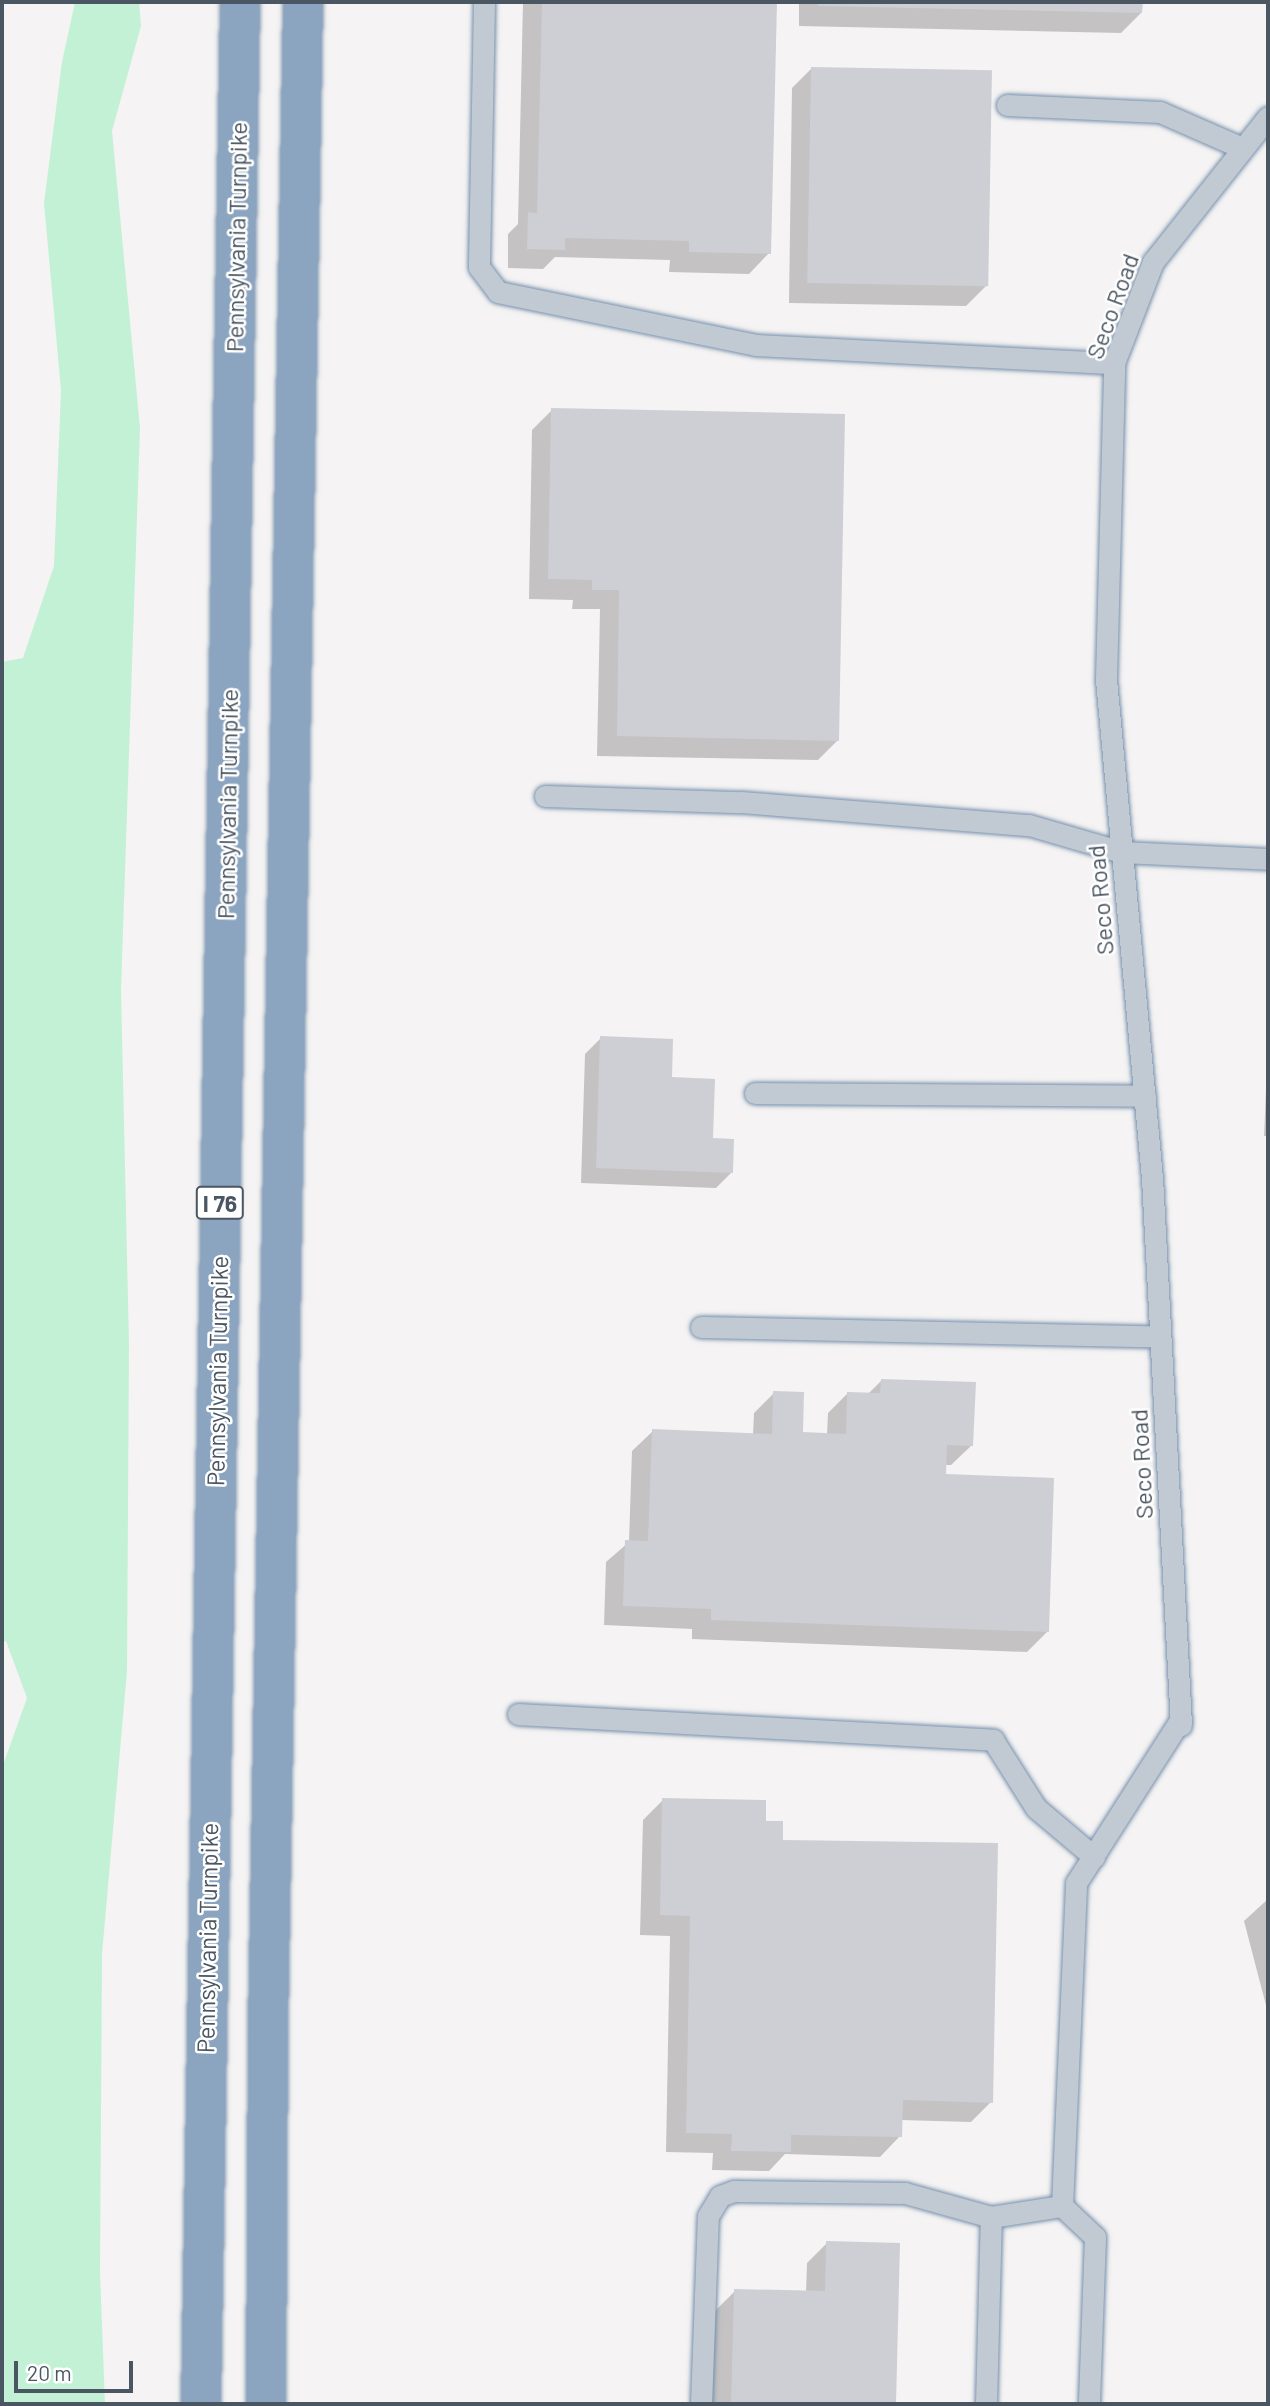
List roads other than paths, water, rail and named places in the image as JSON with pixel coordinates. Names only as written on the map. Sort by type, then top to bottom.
[{"type":"highway","name":"Pennsylvania Turnpike","points":[[201,2404],[240,2]]},
{"type":"highway","points":[[266,2404],[268,2013],[303,2]]},
{"type":"lane","points":[[484,2],[479,267],[498,292],[756,345],[1114,363]]},
{"type":"lane","points":[[1007,105],[1160,112],[1240,147]]},
{"type":"lane","name":"Seco Road","points":[[1094,1857],[1181,1722],[1145,1096],[1106,679],[1114,363],[1153,262],[1240,147],[1265,129]]},
{"type":"lane","points":[[545,796],[741,802],[1029,825],[1122,852],[1268,859]]},
{"type":"lane","points":[[755,1093],[1145,1096]]},
{"type":"lane","points":[[701,1327],[1160,1337]]},
{"type":"lane","points":[[518,1714],[992,1740],[1036,1808],[1094,1857],[1076,1883],[1062,2206],[1095,2237],[1088,2404]]},
{"type":"lane","points":[[701,2404],[708,2216],[720,2196],[734,2191],[905,2193],[991,2217],[1062,2206]]},
{"type":"lane","points":[[986,2404],[991,2217]]}]
